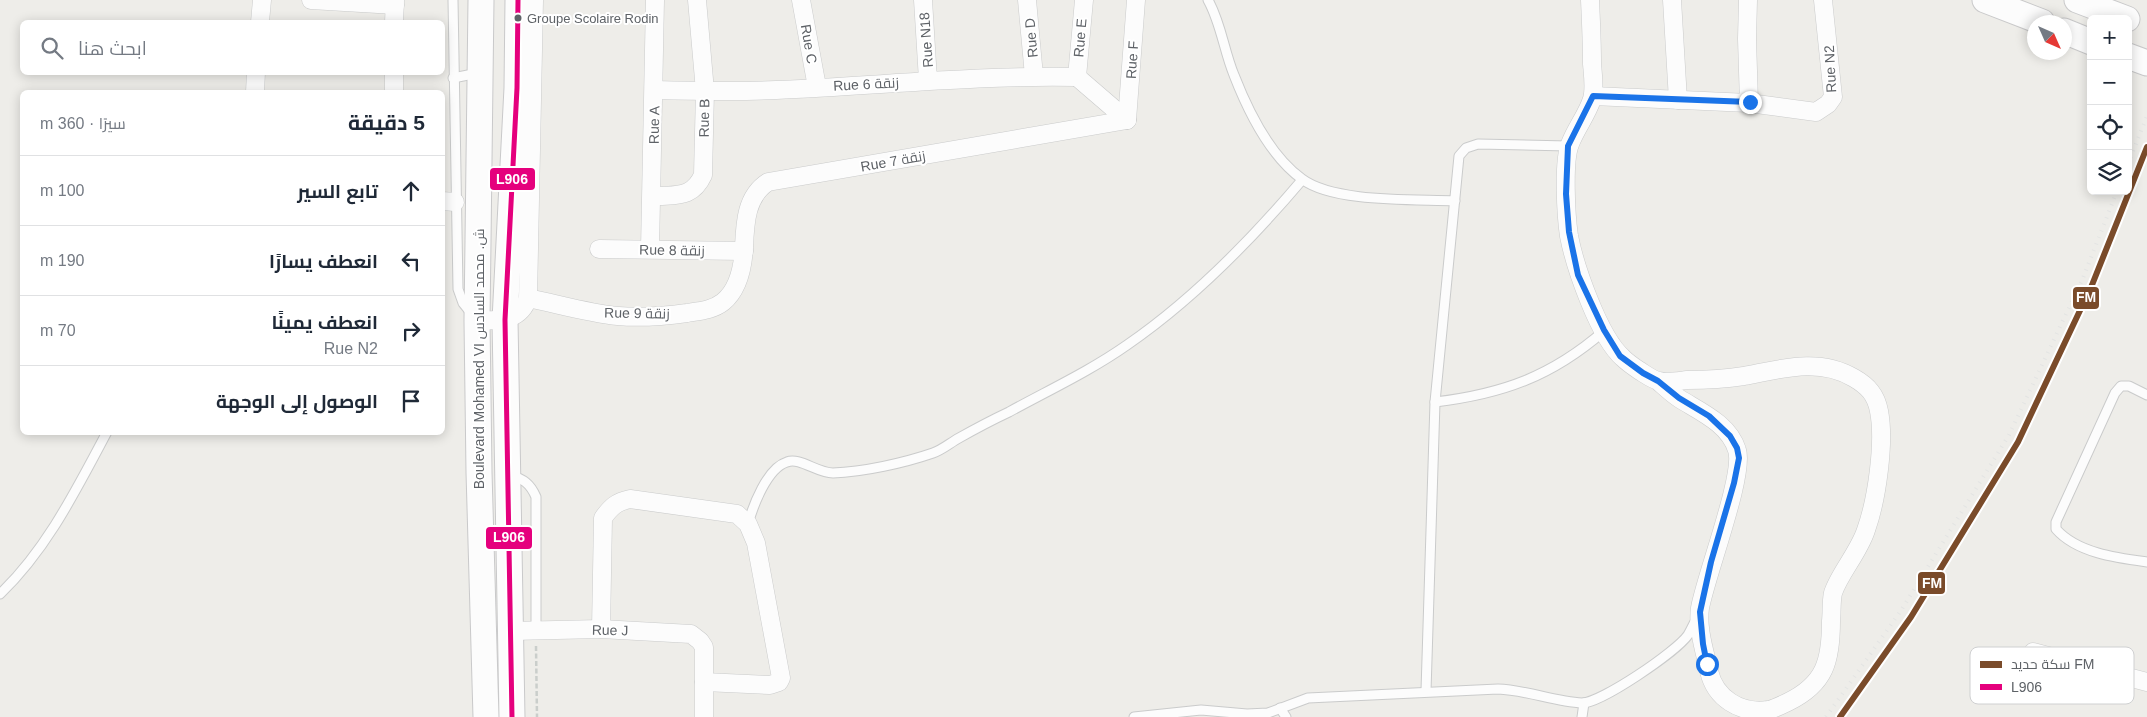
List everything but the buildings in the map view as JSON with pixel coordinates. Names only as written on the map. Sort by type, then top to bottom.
[{"type":"main road","name":"Boulevard Mohamed VI ش. محمد السادس","points":[[481,0],[477,321],[486,717]]},
{"type":"main road","name":"Boulevard Mohamed VI ش. محمد السادس","points":[[512,717],[505,320],[525,89],[518,0]]},
{"type":"main road","points":[[1985,0],[2027,16]]},
{"type":"main road","points":[[2077,0],[2117,15]]},
{"type":"main road","points":[[2132,20],[2147,26]]},
{"type":"main road","points":[[2072,35],[2087,41]]},
{"type":"main road","points":[[2132,57],[2147,62]]},
{"type":"street","points":[[260,20],[262,0]]},
{"type":"street","points":[[311,0],[395,9]]},
{"type":"street","points":[[477,321],[505,320],[520,314],[528,298],[525,89],[534,0]]},
{"type":"street","name":"Rue A","points":[[650,249],[655,0]]},
{"type":"street","name":"Rue B","points":[[652,197],[691,193],[699,185],[703,175],[705,91],[697,0]]},
{"type":"street","name":"Rue C","points":[[801,0],[817,87]]},
{"type":"street","name":"Rue N18","points":[[923,0],[928,80]]},
{"type":"street","name":"Rue D","points":[[1028,0],[1034,76]]},
{"type":"street","name":"Rue E","points":[[1077,77],[1084,0]]},
{"type":"street","name":"Rue F","points":[[1127,120],[1136,0]]},
{"type":"street","points":[[1590,0],[1593,96],[1568,146],[1566,194],[1569,232],[1578,275],[1604,330],[1620,356],[1643,373],[1658,381],[1679,398],[1709,416],[1730,436],[1738,453],[1734,483],[1711,562],[1700,612],[1703,644],[1711,681],[1730,704],[1748,709],[1770,710],[1792,700],[1813,686],[1824,673],[1829,657],[1834,592],[1866,530],[1878,471],[1881,438],[1879,411],[1874,394],[1863,384],[1846,374],[1819,366],[1775,369],[1741,376],[1709,379],[1658,381]]},
{"type":"street","points":[[1672,0],[1678,100]]},
{"type":"street","points":[[1748,0],[1747,39],[1750,102]]},
{"type":"street","name":"Rue N2","points":[[1593,96],[1750,102],[1816,112],[1828,104],[1833,96],[1823,0]]},
{"type":"street","points":[[256,75],[256,90]]},
{"type":"street","points":[[394,75],[394,90]]},
{"type":"street","name":"Rue 6 زنقة","points":[[654,90],[776,90],[928,80],[1034,76],[1077,77]]},
{"type":"street","points":[[1077,77],[1127,120]]},
{"type":"street","name":"Rue 7 زنقة","points":[[737,284],[744,251],[746,219],[752,201],[760,187],[768,182],[1127,120]]},
{"type":"street","name":"Rue 8 زنقة","points":[[599,249],[744,251]]},
{"type":"street","name":"Rue 9 زنقة","points":[[528,298],[589,312],[620,316],[675,314],[705,310],[721,303],[730,295],[737,284]]},
{"type":"street","points":[[601,629],[603,518],[611,506],[620,501],[630,499],[737,514],[748,524],[756,543],[781,678],[779,682],[770,685],[704,682],[704,717]]},
{"type":"street","name":"Rue J","points":[[511,631],[601,629],[684,633],[696,637],[704,647],[704,682]]},
{"type":"street","points":[[2134,679],[2147,682]]},
{"type":"lane","points":[[453,0],[454,78],[449,201],[458,289],[463,303],[477,321]]},
{"type":"lane","points":[[1208,0],[1233,74],[1250,115],[1269,144],[1302,180],[1337,193],[1364,198],[1455,201]]},
{"type":"lane","points":[[454,78],[480,73]]},
{"type":"lane","points":[[1426,691],[1435,402],[1459,156],[1466,148],[1478,144],[1568,146]]},
{"type":"lane","points":[[748,524],[757,498],[782,464],[796,461],[821,472],[834,473],[892,464],[934,452],[1071,379],[1127,346],[1176,308],[1245,244],[1302,180]]},
{"type":"lane","points":[[1435,402],[1482,395],[1554,368],[1580,351],[1604,330]]},
{"type":"lane","points":[[2147,395],[2129,386],[2121,386],[2115,393],[2056,522],[2056,529],[2061,535],[2094,552],[2108,557],[2147,562]]},
{"type":"lane","points":[[0,594],[18,576],[48,539],[105,435]]},
{"type":"lane","points":[[507,474],[523,479],[536,497],[536,630]]},
{"type":"lane","points":[[1134,717],[1201,710],[1247,714],[1268,712],[1308,698],[1426,691],[1519,690],[1584,703],[1599,699],[1668,654],[1688,636],[1700,612]]},
{"type":"lane","points":[[1582,717],[1584,703]]},
{"type":"lane","points":[[1280,708],[1286,717]]},
{"type":"path","points":[[536,630],[537,717]]},
{"type":"railway","points":[[2132,154],[2147,116]]},
{"type":"railway","points":[[1826,717],[1902,609],[2009,435],[2083,278],[2115,195]]},
{"type":"rail line","name":"FM","points":[[1840,717],[1911,617],[2018,442],[2092,285],[2147,147]]},
{"type":"transit line","name":"L906","points":[[512,717],[505,320],[517,88],[518,0]]},
{"type":"place","name":"Groupe Scolaire Rodin","points":[[518,18]]},
{"type":"route","points":[[1707,664],[1700,612],[1711,562],[1737,471],[1739,458],[1737,448],[1730,436],[1709,416],[1679,398],[1658,381],[1643,373],[1620,356],[1604,330],[1578,275],[1569,232],[1566,194],[1568,146],[1588,110],[1593,96],[1750,102]]}]
